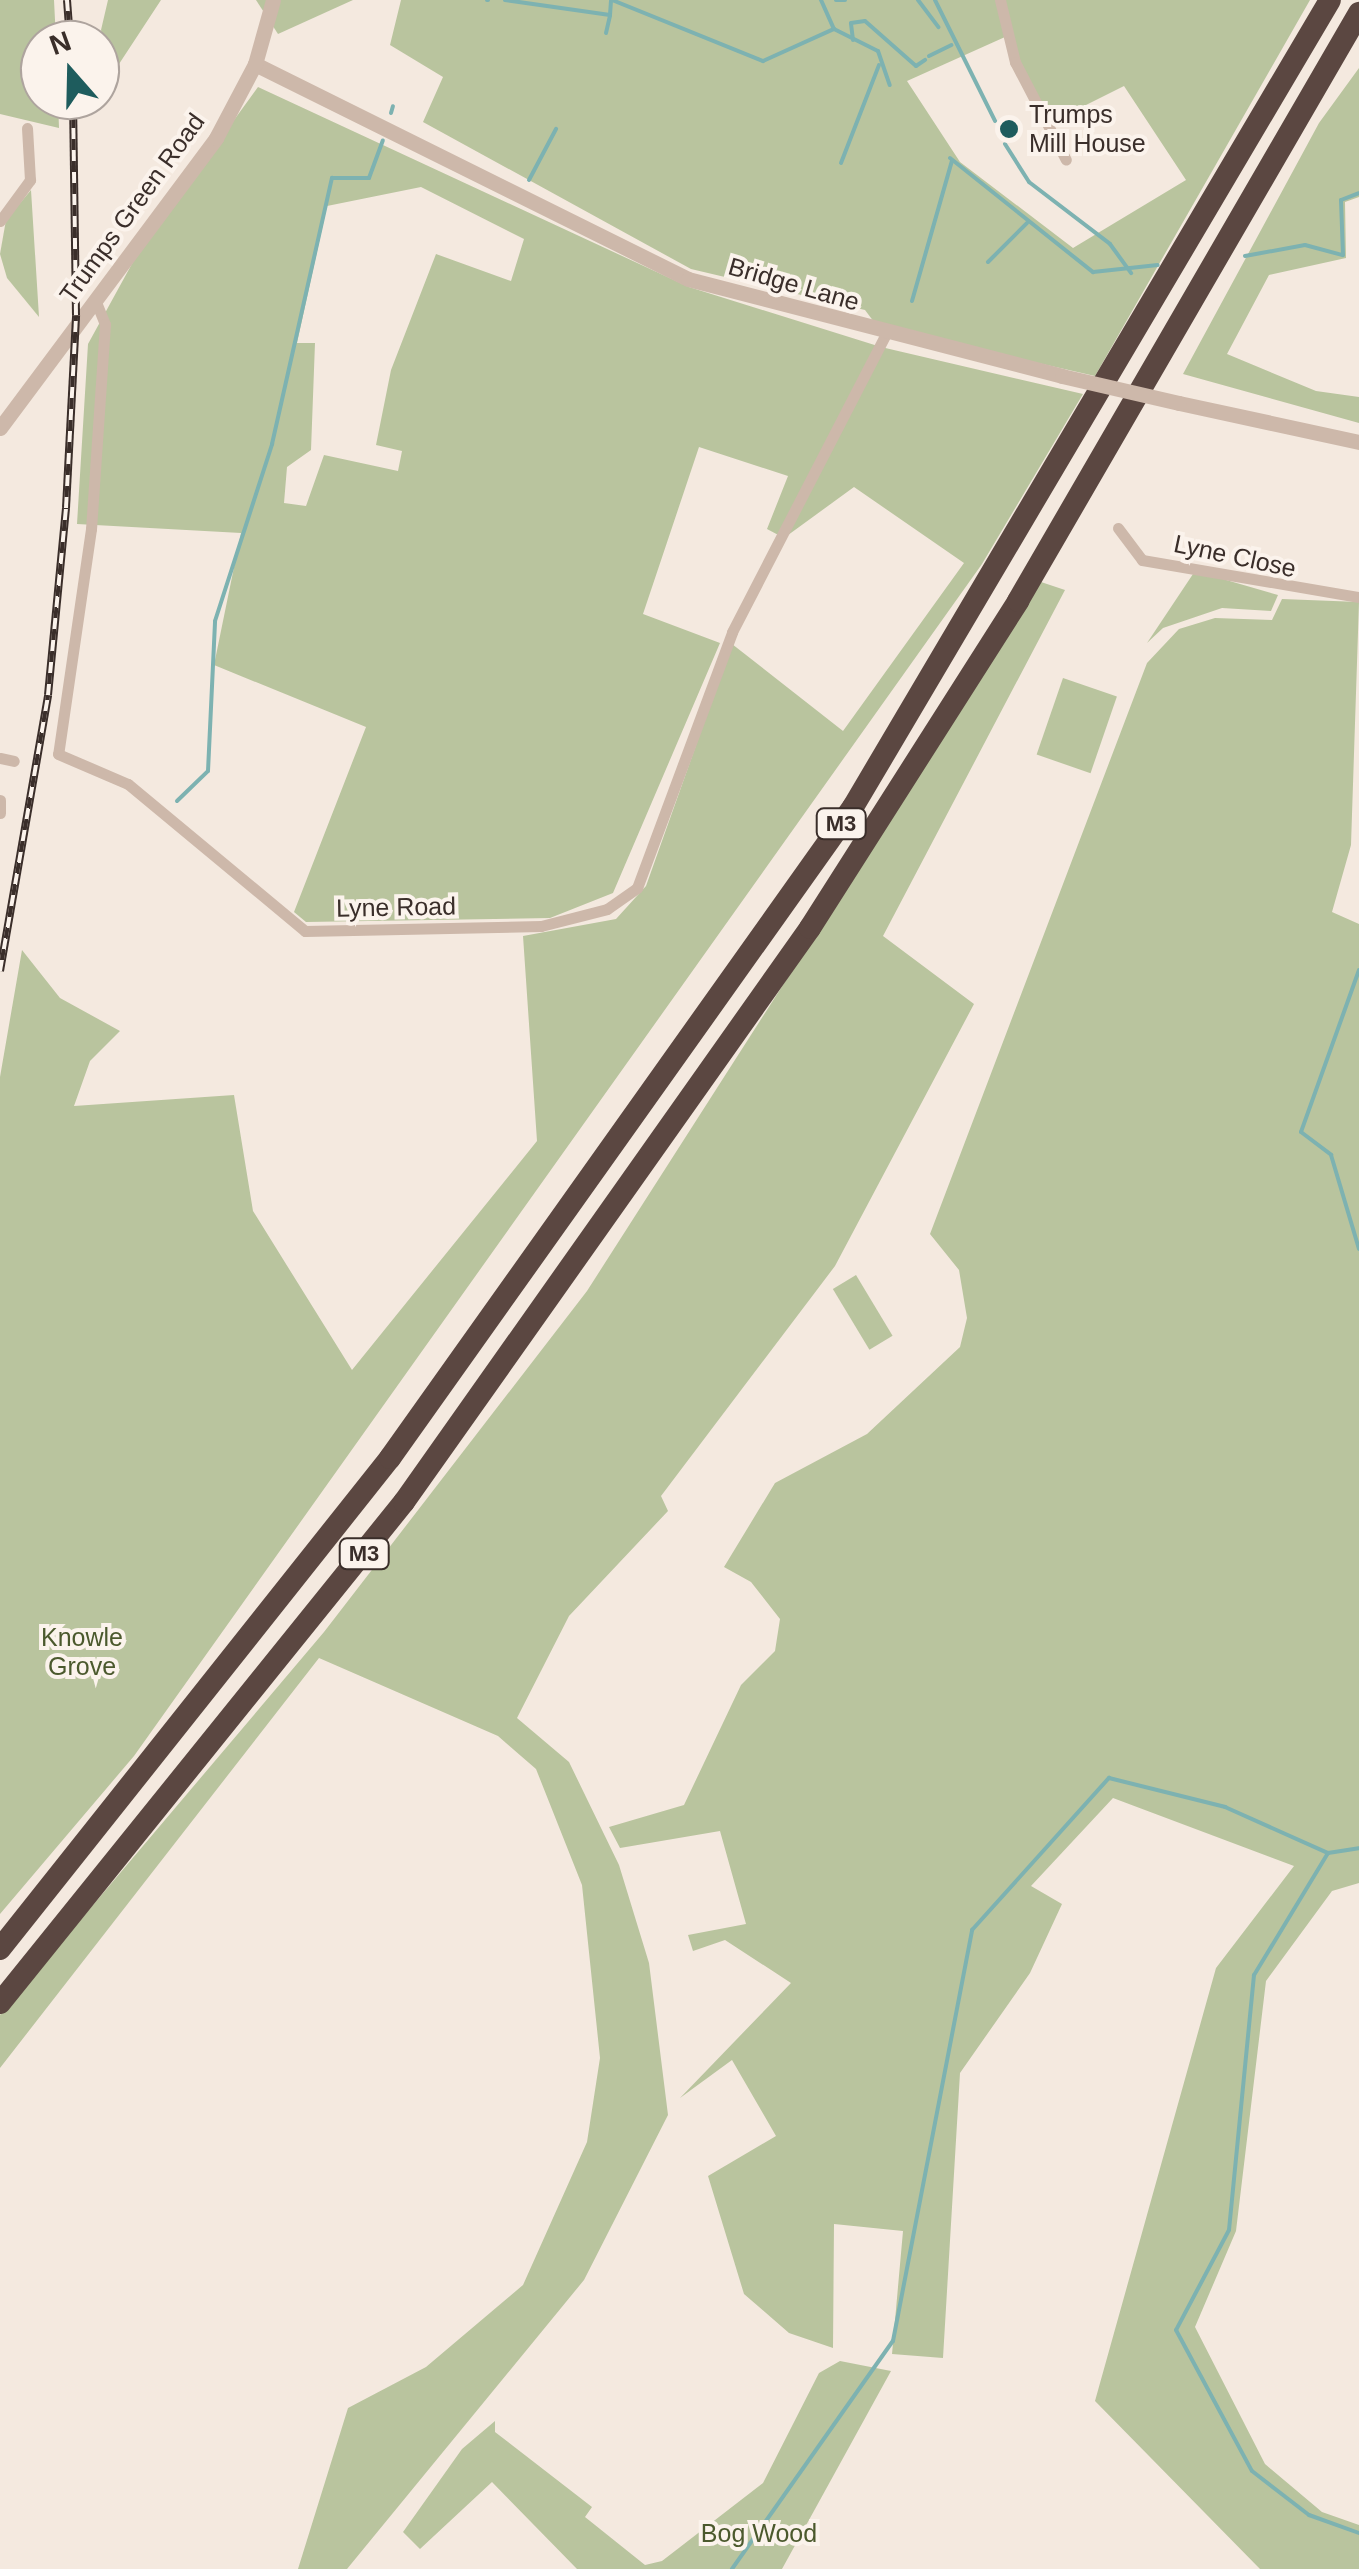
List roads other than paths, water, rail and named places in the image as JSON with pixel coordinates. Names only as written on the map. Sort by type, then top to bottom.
[{"type":"highway","name":"M3","points":[[0,1949],[390,1458],[854,807],[1330,0]]},
{"type":"highway","name":"M3","points":[[0,2003],[404,1502],[810,928],[1018,601],[1359,13]]},
{"type":"street","name":"Trumps Green Road","points":[[0,428],[216,138],[255,64],[273,0]]},
{"type":"street","points":[[1000,0],[1015,62],[1066,160]]},
{"type":"street","name":"Bridge Lane","points":[[255,64],[688,280],[884,335],[1359,442]]},
{"type":"street","points":[[0,221],[30,180],[26,128]]},
{"type":"street","name":"Lyne Road","points":[[96,302],[105,324],[91,530],[58,754],[128,784],[305,931],[541,926],[608,910],[637,888],[746,600],[884,335]]},
{"type":"street","name":"Lyne Close","points":[[1118,528],[1142,560],[1359,597]]},
{"type":"street","points":[[0,758],[14,761]]},
{"type":"street","points":[[0,800],[0,813]]},
{"type":"waterway","points":[[505,0],[610,15],[611,1]]},
{"type":"waterway","points":[[612,0],[763,61],[834,29],[878,51],[890,85]]},
{"type":"waterway","points":[[821,0],[833,27]]},
{"type":"waterway","points":[[836,0],[845,0]]},
{"type":"waterway","points":[[918,0],[938,27]]},
{"type":"waterway","points":[[935,0],[995,121]]},
{"type":"waterway","points":[[606,33],[610,15]]},
{"type":"waterway","points":[[853,40],[851,23],[865,21],[916,66],[925,60]]},
{"type":"waterway","points":[[929,56],[952,45]]},
{"type":"waterway","points":[[841,163],[879,65]]},
{"type":"waterway","points":[[391,113],[393,106]]},
{"type":"waterway","points":[[529,180],[556,129]]},
{"type":"waterway","points":[[177,801],[208,771],[215,621],[272,444],[332,178],[369,178],[383,140]]},
{"type":"waterway","points":[[1005,144],[1029,182],[1110,244],[1131,273]]},
{"type":"waterway","points":[[950,158],[1093,272],[1158,265]]},
{"type":"waterway","points":[[912,301],[952,161]]},
{"type":"waterway","points":[[1245,256],[1305,245],[1343,255],[1341,200],[1359,193]]},
{"type":"waterway","points":[[988,262],[1027,223]]},
{"type":"waterway","points":[[1359,970],[1301,1132],[1331,1155],[1359,1249]]},
{"type":"waterway","points":[[732,2569],[893,2341],[972,1930],[1109,1778],[1225,1807],[1328,1853],[1359,1848]]},
{"type":"waterway","points":[[1328,1853],[1254,1975],[1229,2230],[1176,2330],[1252,2471],[1309,2515],[1359,2533]]},
{"type":"railway","points":[[67,0],[68,20]]},
{"type":"railway","points":[[0,971],[48,695],[66,508],[76,315],[73,120]]},
{"type":"place","name":"Trumps Mill House","points":[[1009,129]]},
{"type":"park label","name":"Knowle Grove","points":[[82,1652]]},
{"type":"park label","name":"Bog Wood","points":[[759,2533]]}]
